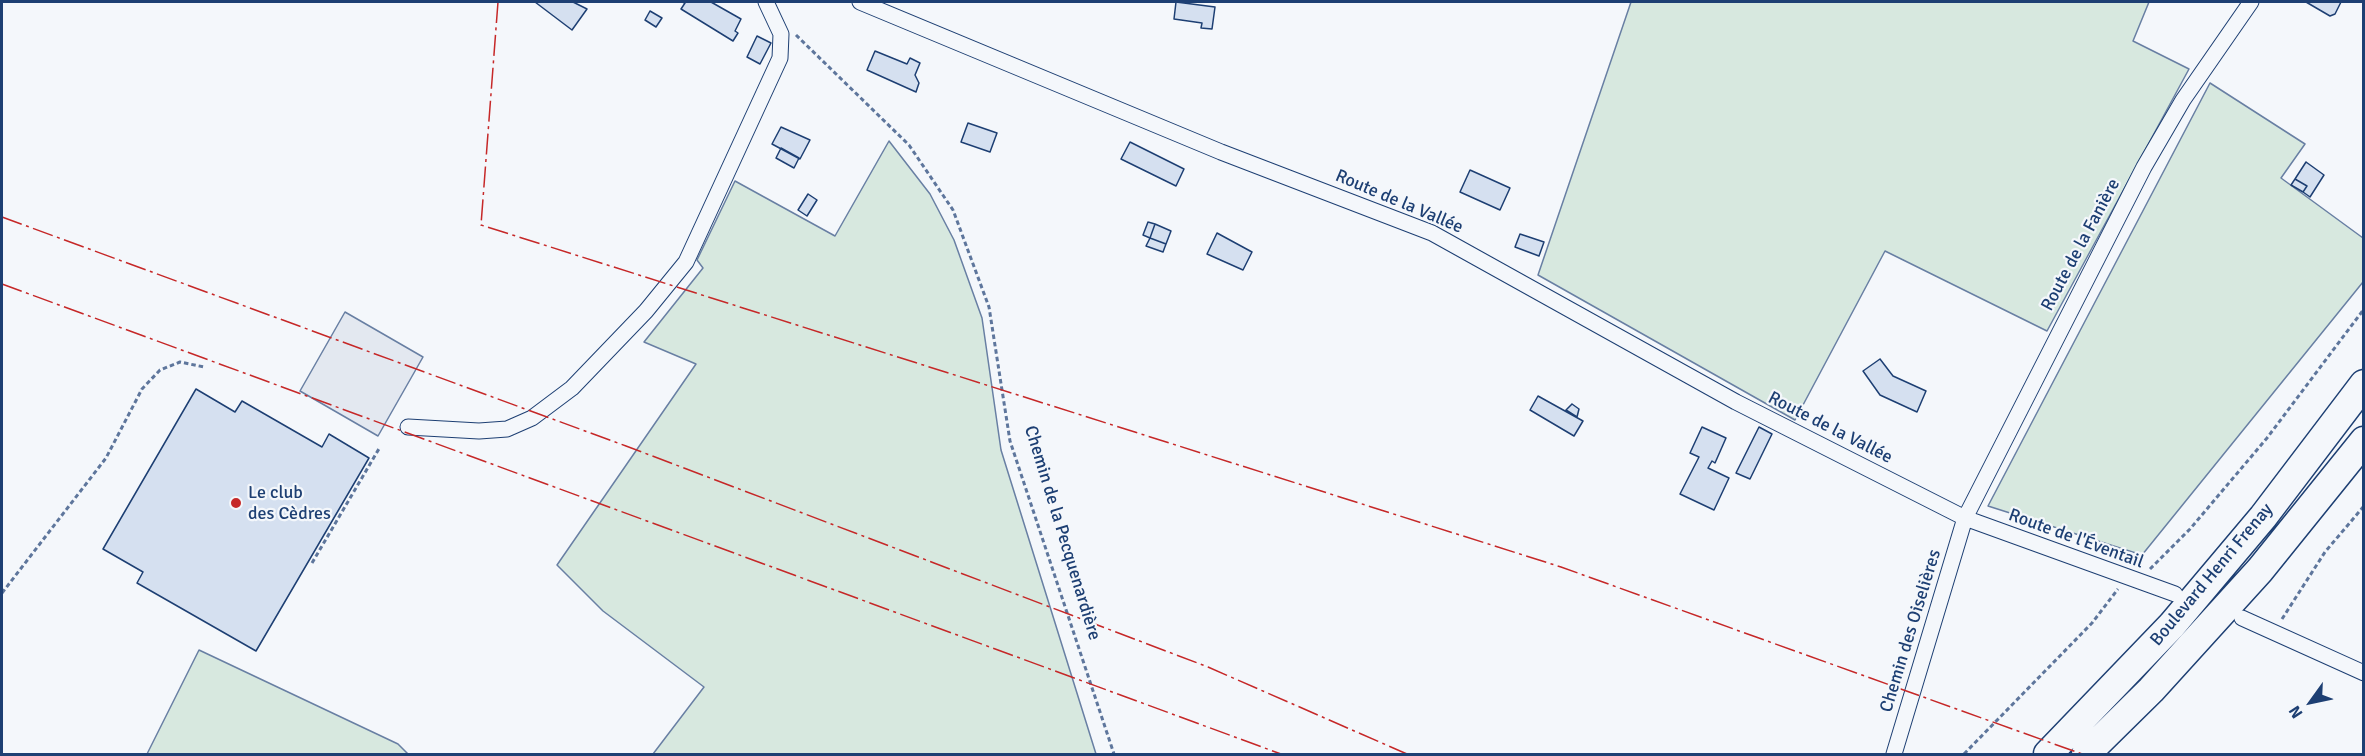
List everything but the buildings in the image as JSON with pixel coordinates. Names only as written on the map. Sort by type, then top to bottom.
[{"type":"highway","name":"Boulevard Henri Frenay","points":[[2048,754],[2172,625],[2263,517],[2364,384]]},
{"type":"highway","name":"Boulevard Henri Frenay","points":[[2086,754],[2151,690],[2260,570],[2364,441]]},
{"type":"street","name":"Route de la Vallée","points":[[860,2],[1210,148],[1432,233],[1736,402],[1965,518]]},
{"type":"street","name":"Route de la Fanière","points":[[1965,518],[2144,167],[2189,91],[2251,2]]},
{"type":"street","points":[[408,427],[479,431],[507,429],[532,418],[572,388],[646,311],[686,262],[780,58],[781,34],[770,7]]},
{"type":"street","name":"Route de l'Éventail","points":[[1965,518],[2175,594]]},
{"type":"street","name":"Chemin des Oiselières","points":[[1894,754],[1965,518]]},
{"type":"street","points":[[2242,618],[2364,673]]},
{"type":"path","name":"Chemin de la Pecquenardière","points":[[770,7],[909,145],[953,210],[989,307],[1011,441],[1114,754]]},
{"type":"path","points":[[1964,754],[2132,579],[2190,529],[2267,438],[2364,309]]},
{"type":"path","points":[[2,593],[106,458],[142,389],[160,370],[180,362],[204,366]]},
{"type":"path","points":[[312,563],[380,447]]},
{"type":"path","points":[[2274,631],[2325,552],[2364,506]]},
{"type":"shaded area","points":[[1631,2],[2149,2],[2133,41],[2189,69],[2047,331],[1885,251],[1795,420],[1538,275]]},
{"type":"shaded area","points":[[2210,83],[2305,144],[2281,178],[2363,238],[2363,282],[2142,555],[1988,506]]},
{"type":"shaded area","points":[[889,141],[930,194],[954,240],[982,318],[1001,450],[1096,754],[653,754],[704,687],[603,611],[557,565],[696,364],[644,342],[703,268],[697,260],[735,181],[835,236]]},
{"type":"shaded area","points":[[345,312],[423,357],[378,436],[300,391]]},
{"type":"shaded area","points":[[199,650],[398,744],[408,754],[147,754]]},
{"type":"power","points":[[498,2],[481,225],[1561,567],[2082,754]]},
{"type":"power","points":[[2,217],[626,446],[1208,667],[1407,754]]},
{"type":"power","points":[[2,284],[1281,754]]},
{"type":"place","name":"Le club des Cèdres","points":[[236,503]]}]
